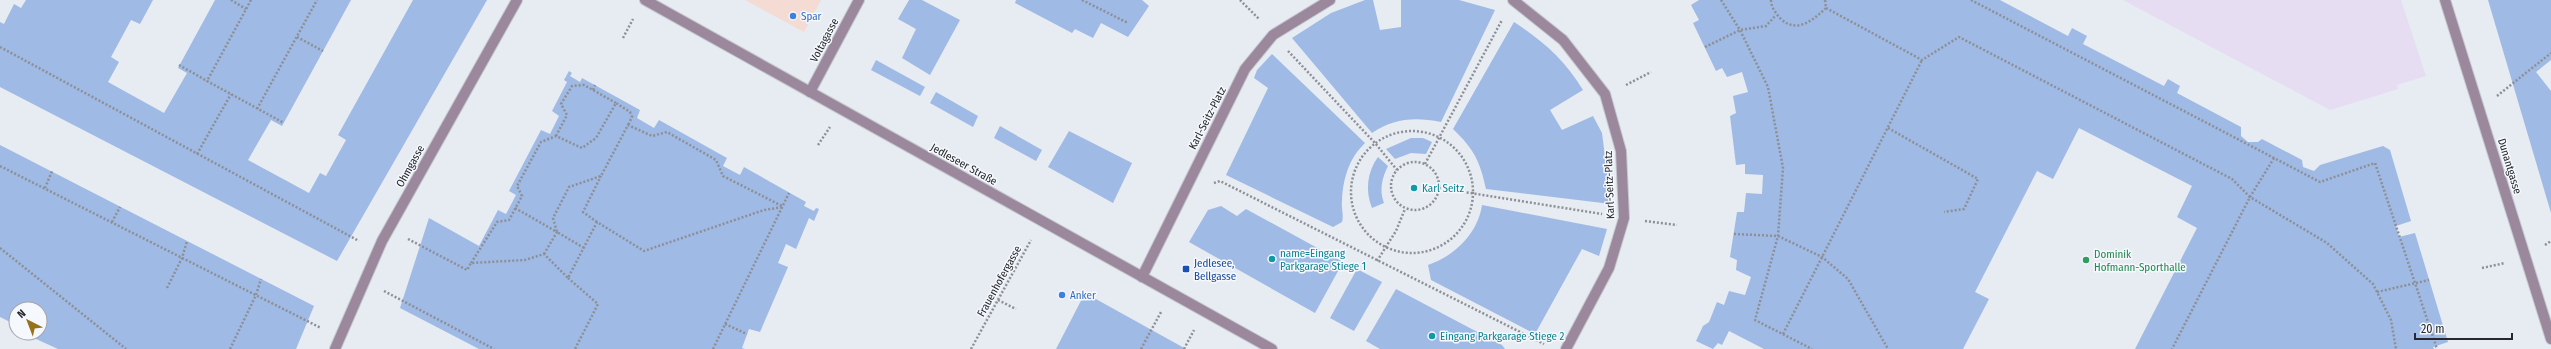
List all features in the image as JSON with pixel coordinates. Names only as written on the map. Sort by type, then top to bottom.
[{"type":"street","name":"Ohmgasse","points":[[335,349],[364,281],[388,231],[517,0]]},
{"type":"street","name":"Jedleseer Straße","points":[[645,0],[1272,349]]},
{"type":"street","name":"Voltagasse","points":[[810,92],[860,0]]},
{"type":"street","name":"Karl-Seitz-Platz","points":[[1142,277],[1245,69],[1273,34],[1330,0]]},
{"type":"street","name":"Karl-Seitz-Platz","points":[[1513,0],[1563,40],[1605,94],[1621,151],[1624,218],[1609,268],[1566,349]]},
{"type":"street","name":"Dunantgasse","points":[[2445,0],[2551,339]]},
{"type":"path","points":[[231,0],[246,8]]},
{"type":"path","points":[[207,81],[251,0]]},
{"type":"path","points":[[257,109],[317,0]]},
{"type":"path","points":[[1082,0],[1128,23]]},
{"type":"path","points":[[1721,0],[1740,30],[1768,87],[1782,168],[1778,236],[1756,320],[1812,349]]},
{"type":"path","points":[[1771,0],[1776,15],[1785,23],[1796,26],[1811,22],[1826,8]]},
{"type":"path","points":[[1825,0],[1826,8]]},
{"type":"path","points":[[1971,0],[2320,182],[2375,163],[2437,349]]},
{"type":"path","points":[[1826,8],[1922,60]]},
{"type":"path","points":[[1425,164],[1506,14]]},
{"type":"path","points":[[1705,46],[1740,30],[1766,26],[1776,15]]},
{"type":"path","points":[[1273,34],[1375,143],[1397,170]]},
{"type":"path","points":[[297,37],[323,51]]},
{"type":"path","points":[[1783,334],[1922,60],[1959,37],[2232,179],[2250,197],[2327,243],[2373,284],[2391,320],[2396,349]]},
{"type":"path","points":[[0,48],[378,251]]},
{"type":"path","points":[[2480,110],[2551,53]]},
{"type":"path","points":[[179,65],[284,123]]},
{"type":"path","points":[[1605,94],[1651,72]]},
{"type":"path","points":[[388,231],[468,270],[497,222],[509,220],[522,196],[517,186],[541,142],[556,136],[567,115],[561,104],[572,86],[584,85],[630,112],[632,117],[583,212],[644,251],[764,210],[783,207]]},
{"type":"path","points":[[593,90],[595,86]]},
{"type":"path","points":[[197,154],[231,94]]},
{"type":"path","points":[[556,136],[582,148],[596,138],[616,103]]},
{"type":"path","points":[[628,125],[652,136],[667,132],[716,160],[723,176],[783,207]]},
{"type":"path","points":[[1888,128],[1978,179],[1964,209],[1944,212]]},
{"type":"path","points":[[1407,131],[1424,132],[1440,137],[1454,147],[1465,161],[1472,177],[1474,194],[1470,212],[1462,228],[1448,241],[1432,250],[1414,253],[1396,251],[1378,243],[1364,230],[1354,213],[1351,194],[1354,175],[1362,157],[1375,143],[1390,135],[1407,131]]},
{"type":"path","points":[[2172,349],[2250,197],[2274,158]]},
{"type":"path","points":[[1410,162],[1425,164],[1437,176],[1439,188],[1435,200],[1429,206],[1413,211],[1398,205],[1390,192],[1392,176],[1397,170],[1410,162]]},
{"type":"path","points":[[0,166],[340,337]]},
{"type":"path","points":[[45,188],[52,171]]},
{"type":"path","points":[[471,263],[525,260],[544,254],[557,232],[553,218],[570,186],[601,176]]},
{"type":"path","points":[[1189,182],[1205,186],[1220,181],[1550,347]]},
{"type":"path","points":[[1439,188],[1624,218],[1677,225]]},
{"type":"path","points":[[712,349],[789,193]]},
{"type":"path","points":[[112,222],[120,207]]},
{"type":"path","points":[[515,208],[584,248]]},
{"type":"path","points":[[1377,261],[1398,227],[1405,209]]},
{"type":"path","name":"Frauenhofergasse","points":[[971,349],[1041,221]]},
{"type":"path","points":[[568,278],[598,222]]},
{"type":"path","points":[[1734,234],[1778,236],[1822,257],[1848,279],[1888,349]]},
{"type":"path","points":[[167,288],[182,258],[188,241]]},
{"type":"path","points":[[0,248],[126,349]]},
{"type":"path","points":[[544,254],[568,278],[598,304],[575,349]]},
{"type":"path","points":[[230,349],[256,295],[261,279]]},
{"type":"path","points":[[2377,292],[2429,280]]},
{"type":"path","points":[[364,281],[494,349]]},
{"type":"path","points":[[1141,349],[1171,293]]},
{"type":"path","points":[[998,300],[1016,309]]},
{"type":"path","points":[[725,324],[747,334]]},
{"type":"shaded area","points":[[26,0],[153,0],[140,24],[131,20],[111,57],[119,62],[108,82],[164,113],[187,73],[178,68],[215,0],[351,0],[282,126],[271,120],[248,160],[309,193],[320,173],[326,176],[346,140],[338,135],[413,0],[487,0],[337,261],[0,87],[0,22],[4,24],[14,4],[21,8]]},
{"type":"shaded area","name":"Spar","points":[[745,0],[821,0],[804,32]]},
{"type":"shaded area","points":[[909,0],[922,0],[960,20],[930,75],[902,58],[916,29],[898,19]]},
{"type":"shaded area","points":[[1016,0],[1142,0],[1149,6],[1128,37],[1101,23],[1093,38],[1075,29],[1072,33],[1015,3]]},
{"type":"shaded area","points":[[1365,0],[1373,0],[1380,30],[1401,27],[1401,0],[1459,0],[1495,10],[1441,122],[1414,119],[1405,120],[1388,124],[1372,133],[1292,38],[1331,13]]},
{"type":"shaded area","points":[[1699,0],[2000,0],[2068,36],[2072,28],[2087,36],[2083,44],[2164,86],[2168,79],[2180,86],[2177,93],[2241,127],[2241,136],[2248,142],[2258,142],[2262,139],[2302,160],[2303,167],[2314,171],[2320,165],[2383,146],[2390,150],[2411,221],[2396,226],[2399,237],[2415,233],[2448,342],[2433,347],[2434,349],[2135,349],[2197,228],[2177,217],[2192,186],[2079,128],[2053,179],[2037,171],[1975,292],[1989,299],[1963,349],[1764,349],[1729,331],[1722,345],[1718,343],[1713,349],[1696,341],[1703,326],[1709,322],[1717,302],[1724,305],[1729,291],[1745,295],[1751,277],[1736,270],[1737,260],[1730,257],[1737,212],[1744,212],[1746,193],[1762,194],[1763,175],[1745,174],[1745,164],[1736,165],[1730,116],[1736,113],[1733,96],[1748,92],[1742,72],[1727,77],[1722,68],[1716,71],[1693,23],[1699,20],[1691,5]]},
{"type":"shaded area","points":[[2123,0],[2401,0],[2426,76],[2397,85],[2398,89],[2330,110]]},
{"type":"shaded area","points":[[2488,0],[2551,0],[2551,60],[2536,72],[2551,91],[2551,213]]},
{"type":"shaded area","points":[[1514,22],[1553,52],[1569,69],[1583,90],[1550,110],[1562,130],[1593,116],[1602,133],[1611,204],[1486,189],[1475,156],[1471,149],[1453,129]]},
{"type":"shaded area","points":[[1272,54],[1365,143],[1355,155],[1345,177],[1342,203],[1342,222],[1333,227],[1226,175],[1268,88],[1254,78],[1257,70]]},
{"type":"shaded area","points":[[876,60],[925,87],[920,96],[871,70]]},
{"type":"shaded area","points":[[569,71],[572,73],[570,76],[580,82],[582,78],[640,110],[637,118],[654,128],[659,120],[727,158],[723,166],[740,175],[744,167],[806,202],[804,206],[814,211],[816,208],[819,209],[814,221],[809,218],[796,249],[786,244],[778,263],[788,267],[760,332],[749,329],[742,348],[745,349],[479,349],[400,308],[429,218],[479,246],[498,210],[506,214],[516,195],[509,191],[541,130],[550,134],[559,116],[552,111],[567,82],[564,80]]},
{"type":"shaded area","points":[[936,92],[978,116],[973,127],[930,103]]},
{"type":"shaded area","points":[[1000,126],[1042,150],[1036,161],[994,138]]},
{"type":"shaded area","points":[[1069,131],[1132,163],[1113,203],[1048,167]]},
{"type":"shaded area","points":[[1411,138],[1423,138],[1432,142],[1426,154],[1411,153],[1395,159],[1386,149]]},
{"type":"shaded area","points":[[0,145],[314,306],[296,349],[58,349],[40,341],[48,341],[48,301],[8,301],[8,321],[0,317]]},
{"type":"shaded area","points":[[1378,157],[1388,166],[1382,184],[1382,198],[1384,203],[1372,208],[1368,195],[1368,182],[1371,169]]},
{"type":"shaded area","points":[[1482,205],[1607,229],[1599,256],[1582,249],[1535,334],[1431,280],[1428,265],[1447,256],[1464,242],[1476,225]]},
{"type":"shaded area","points":[[1221,206],[1237,216],[1246,209],[1343,262],[1315,313],[1189,242],[1208,210]]},
{"type":"shaded area","points":[[1357,269],[1382,282],[1354,331],[1330,318]]},
{"type":"shaded area","points":[[1396,289],[1502,345],[1505,349],[1380,349],[1366,341]]},
{"type":"shaded area","points":[[1085,293],[1186,349],[1056,349]]},
{"type":"place","name":"Spar","points":[[793,16]]},
{"type":"place","name":"Karl Seitz","points":[[1414,188]]},
{"type":"place","name":"name=Eingang Parkgarage Stiege 1","points":[[1272,259]]},
{"type":"place","name":"Dominik Hofmann-Sporthalle","points":[[2086,260]]},
{"type":"place","name":"Jedlesee, Bellgasse","points":[[1186,269]]},
{"type":"place","name":"Anker","points":[[1062,295]]},
{"type":"place","name":"Eingang Parkgarage Stiege 2","points":[[1432,336]]}]
